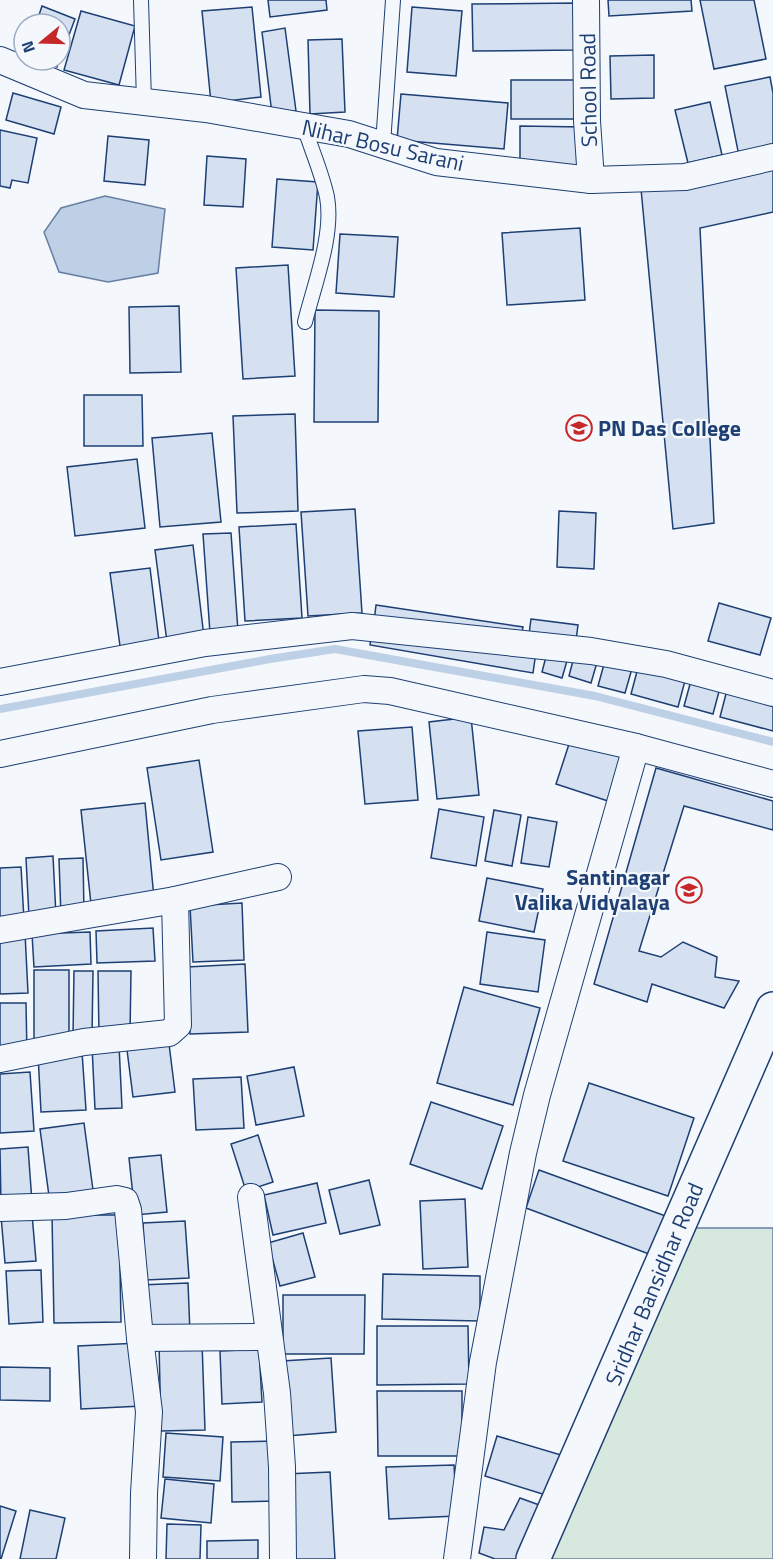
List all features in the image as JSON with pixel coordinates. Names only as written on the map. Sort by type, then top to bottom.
[{"type":"street","name":"School Road","points":[[586,0],[586,121],[591,180]]},
{"type":"street","name":"Nihar Bosu Sarani","points":[[0,60],[84,95],[206,109],[349,134],[436,162],[591,180],[685,177],[773,158]]},
{"type":"street","points":[[0,682],[205,643],[352,626],[591,651],[666,664],[773,693]]},
{"type":"street","points":[[0,754],[212,710],[364,689],[390,691],[636,747],[773,784]]},
{"type":"street","points":[[457,1559],[483,1362],[523,1153],[537,1095],[636,747]]},
{"type":"street","points":[[0,930],[175,900],[278,877]]},
{"type":"street","points":[[0,1059],[84,1042],[169,1033],[175,1029],[178,1025],[175,900]]},
{"type":"street","name":"Sridhar Bansidhar Road","points":[[533,1559],[764,1050],[773,1009]]},
{"type":"street","points":[[251,1197],[277,1393],[282,1467],[283,1559]]},
{"type":"street","points":[[0,1208],[66,1206],[116,1198],[125,1202],[128,1210],[148,1412],[143,1559]]},
{"type":"street","points":[[140,1338],[269,1337]]},
{"type":"lane","points":[[141,0],[144,101]]},
{"type":"lane","points":[[384,144],[393,0]]},
{"type":"lane","points":[[304,126],[327,198],[329,219],[305,322]]},
{"type":"shaded area","points":[[689,1228],[773,1228],[773,1559],[539,1559]]},
{"type":"water","points":[[105,196],[165,209],[158,273],[108,282],[59,272],[44,232],[61,208]]},
{"type":"building","points":[[268,0],[326,0],[327,10],[270,17]]},
{"type":"building","points":[[608,0],[691,0],[692,11],[609,16]]},
{"type":"building","points":[[700,0],[754,0],[766,59],[714,69]]},
{"type":"building","points":[[578,3],[578,50],[473,51],[472,4]]},
{"type":"building","points":[[42,6],[57,12],[40,12]]},
{"type":"building","points":[[252,7],[261,97],[211,103],[202,11]]},
{"type":"building","points":[[412,7],[462,11],[456,76],[407,72]]},
{"type":"building","points":[[81,11],[135,26],[119,85],[71,72],[72,42]]},
{"type":"building","points":[[285,28],[296,111],[272,114],[262,32]]},
{"type":"building","points":[[342,39],[345,112],[310,114],[308,40]]},
{"type":"building","points":[[654,55],[654,98],[611,99],[610,56]]},
{"type":"building","points":[[770,77],[773,93],[773,150],[739,156],[725,86]]},
{"type":"building","points":[[511,80],[575,80],[575,119],[511,119]]},
{"type":"building","points":[[13,93],[61,107],[54,134],[6,120]]},
{"type":"building","points":[[401,94],[508,103],[504,149],[397,140]]},
{"type":"building","points":[[710,102],[722,155],[688,163],[675,110]]},
{"type":"building","points":[[520,126],[583,127],[582,169],[520,168]]},
{"type":"building","points":[[0,130],[37,138],[28,183],[12,180],[10,188],[0,186]]},
{"type":"building","points":[[108,136],[149,140],[145,185],[104,181]]},
{"type":"building","points":[[207,156],[246,159],[243,207],[204,205]]},
{"type":"building","points":[[773,169],[773,212],[700,228],[714,523],[673,529],[641,189]]},
{"type":"building","points":[[277,179],[318,182],[313,250],[272,247]]},
{"type":"building","points":[[580,228],[585,300],[507,305],[502,233]]},
{"type":"building","points":[[340,234],[398,237],[394,297],[336,293]]},
{"type":"building","points":[[288,265],[295,376],[243,379],[236,268]]},
{"type":"building","points":[[179,306],[181,372],[130,373],[129,307]]},
{"type":"building","points":[[315,310],[379,311],[378,422],[314,422]]},
{"type":"building","points":[[84,395],[142,395],[143,446],[84,446]]},
{"type":"building","points":[[295,414],[298,511],[237,513],[233,416]]},
{"type":"building","points":[[212,433],[221,522],[160,527],[152,438]]},
{"type":"building","points":[[137,459],[145,528],[75,536],[67,467]]},
{"type":"building","points":[[355,509],[362,613],[308,616],[301,512]]},
{"type":"building","points":[[559,511],[596,513],[594,569],[557,567]]},
{"type":"building","points":[[296,524],[302,618],[245,621],[239,527]]},
{"type":"building","points":[[231,533],[238,631],[210,633],[203,534]]},
{"type":"building","points":[[193,545],[204,637],[167,642],[155,550]]},
{"type":"building","points":[[150,568],[159,641],[120,646],[110,573]]},
{"type":"building","points":[[719,603],[771,618],[760,655],[708,641]]},
{"type":"building","points":[[376,605],[523,627],[520,643],[374,622]]},
{"type":"building","points":[[531,619],[578,625],[575,648],[528,642]]},
{"type":"building","points":[[372,630],[536,652],[533,673],[370,645]]},
{"type":"building","points":[[548,649],[569,654],[562,678],[542,672]]},
{"type":"building","points":[[575,653],[598,659],[591,683],[569,676]]},
{"type":"building","points":[[606,657],[633,665],[625,693],[598,686]]},
{"type":"building","points":[[639,664],[686,677],[678,707],[631,694]]},
{"type":"building","points":[[692,677],[721,684],[713,714],[684,706]]},
{"type":"building","points":[[727,690],[773,702],[773,731],[720,717]]},
{"type":"building","points":[[471,717],[479,795],[437,799],[429,722]]},
{"type":"building","points":[[412,727],[418,800],[365,804],[358,731]]},
{"type":"building","points":[[571,738],[626,756],[611,802],[556,784]]},
{"type":"building","points":[[199,760],[213,852],[161,860],[147,768]]},
{"type":"building","points":[[656,768],[773,801],[773,830],[684,806],[639,951],[661,957],[683,942],[717,957],[715,977],[739,981],[724,1008],[652,984],[647,1002],[594,984]]},
{"type":"building","points":[[145,803],[154,898],[91,904],[81,810]]},
{"type":"building","points":[[439,809],[484,817],[476,866],[431,858]]},
{"type":"building","points":[[494,810],[521,815],[512,866],[485,861]]},
{"type":"building","points":[[528,817],[557,822],[549,867],[521,863]]},
{"type":"building","points":[[53,856],[56,916],[29,917],[26,858]]},
{"type":"building","points":[[83,858],[84,913],[61,917],[59,859]]},
{"type":"building","points":[[21,867],[24,920],[0,922],[0,868]]},
{"type":"building","points":[[487,878],[543,889],[534,932],[479,921]]},
{"type":"building","points":[[242,903],[244,960],[193,962],[190,906]]},
{"type":"building","points":[[153,928],[155,961],[97,963],[96,931]]},
{"type":"building","points":[[90,932],[91,964],[34,967],[32,934]]},
{"type":"building","points":[[487,932],[545,940],[538,992],[480,984]]},
{"type":"building","points":[[25,933],[28,993],[0,994],[0,934]]},
{"type":"building","points":[[245,964],[248,1032],[190,1034],[187,967]]},
{"type":"building","points":[[34,970],[69,970],[69,1041],[34,1040]]},
{"type":"building","points":[[74,971],[93,971],[92,1037],[73,1037]]},
{"type":"building","points":[[98,971],[131,971],[130,1034],[99,1037]]},
{"type":"building","points":[[464,987],[540,1008],[513,1105],[437,1083]]},
{"type":"building","points":[[0,1003],[26,1003],[27,1054],[0,1055]]},
{"type":"building","points":[[169,1044],[175,1092],[133,1097],[127,1050]]},
{"type":"building","points":[[119,1045],[122,1108],[95,1109],[92,1046]]},
{"type":"building","points":[[82,1052],[86,1110],[41,1112],[38,1054]]},
{"type":"building","points":[[294,1067],[304,1116],[256,1125],[247,1076]]},
{"type":"building","points":[[30,1072],[34,1131],[0,1133],[0,1074]]},
{"type":"building","points":[[241,1077],[244,1128],[196,1130],[193,1079]]},
{"type":"building","points":[[589,1083],[694,1118],[668,1196],[563,1161]]},
{"type":"building","points":[[431,1102],[503,1126],[482,1189],[410,1164]]},
{"type":"building","points":[[84,1123],[93,1190],[49,1196],[40,1129]]},
{"type":"building","points":[[258,1135],[273,1182],[246,1191],[231,1144]]},
{"type":"building","points":[[28,1147],[32,1202],[1,1205],[0,1149]]},
{"type":"building","points":[[161,1155],[167,1212],[135,1215],[129,1158]]},
{"type":"building","points":[[539,1170],[671,1218],[657,1257],[526,1208]]},
{"type":"building","points":[[369,1180],[380,1225],[340,1234],[329,1190]]},
{"type":"building","points":[[317,1183],[326,1223],[273,1235],[264,1195]]},
{"type":"building","points":[[465,1199],[468,1267],[423,1269],[420,1201]]},
{"type":"building","points":[[32,1214],[36,1261],[5,1263],[1,1216]]},
{"type":"building","points":[[52,1215],[119,1215],[121,1322],[54,1323]]},
{"type":"building","points":[[185,1221],[189,1278],[146,1280],[143,1223]]},
{"type":"building","points":[[303,1233],[315,1277],[280,1286],[268,1243]]},
{"type":"building","points":[[41,1270],[43,1322],[9,1324],[6,1271]]},
{"type":"building","points":[[383,1274],[480,1276],[480,1321],[382,1319]]},
{"type":"building","points":[[188,1283],[190,1333],[142,1334],[140,1285]]},
{"type":"building","points":[[283,1295],[365,1295],[364,1354],[283,1354]]},
{"type":"building","points":[[377,1326],[468,1326],[469,1384],[377,1385]]},
{"type":"building","points":[[202,1342],[205,1430],[161,1431],[159,1343]]},
{"type":"building","points":[[139,1343],[142,1406],[81,1409],[78,1346]]},
{"type":"building","points":[[259,1349],[262,1402],[222,1404],[220,1351]]},
{"type":"building","points":[[331,1358],[336,1432],[287,1436],[282,1361]]},
{"type":"building","points":[[0,1367],[50,1368],[50,1401],[0,1400]]},
{"type":"building","points":[[377,1391],[462,1391],[462,1456],[378,1456]]},
{"type":"building","points":[[166,1433],[223,1437],[220,1481],[163,1477]]},
{"type":"building","points":[[497,1436],[561,1455],[549,1496],[485,1476]]},
{"type":"building","points":[[277,1441],[279,1501],[232,1502],[231,1442]]},
{"type":"building","points":[[454,1465],[457,1516],[389,1519],[386,1467]]},
{"type":"building","points":[[330,1472],[335,1559],[290,1559],[285,1474]]},
{"type":"building","points":[[165,1479],[214,1484],[211,1523],[161,1518]]},
{"type":"building","points":[[520,1498],[542,1506],[519,1559],[495,1559],[479,1553],[484,1527],[504,1530]]},
{"type":"building","points":[[0,1506],[16,1511],[1,1559],[0,1559]]},
{"type":"building","points":[[30,1510],[65,1518],[56,1559],[20,1559]]},
{"type":"building","points":[[167,1524],[201,1525],[200,1559],[166,1559]]},
{"type":"building","points":[[258,1540],[258,1559],[207,1559],[207,1541]]},
{"type":"waterway","points":[[0,709],[335,649],[595,696],[773,742]]},
{"type":"place","name":"PN Das College","points":[[579,428]]},
{"type":"place","name":"Santinagar Valika Vidyalaya","points":[[689,890]]}]
